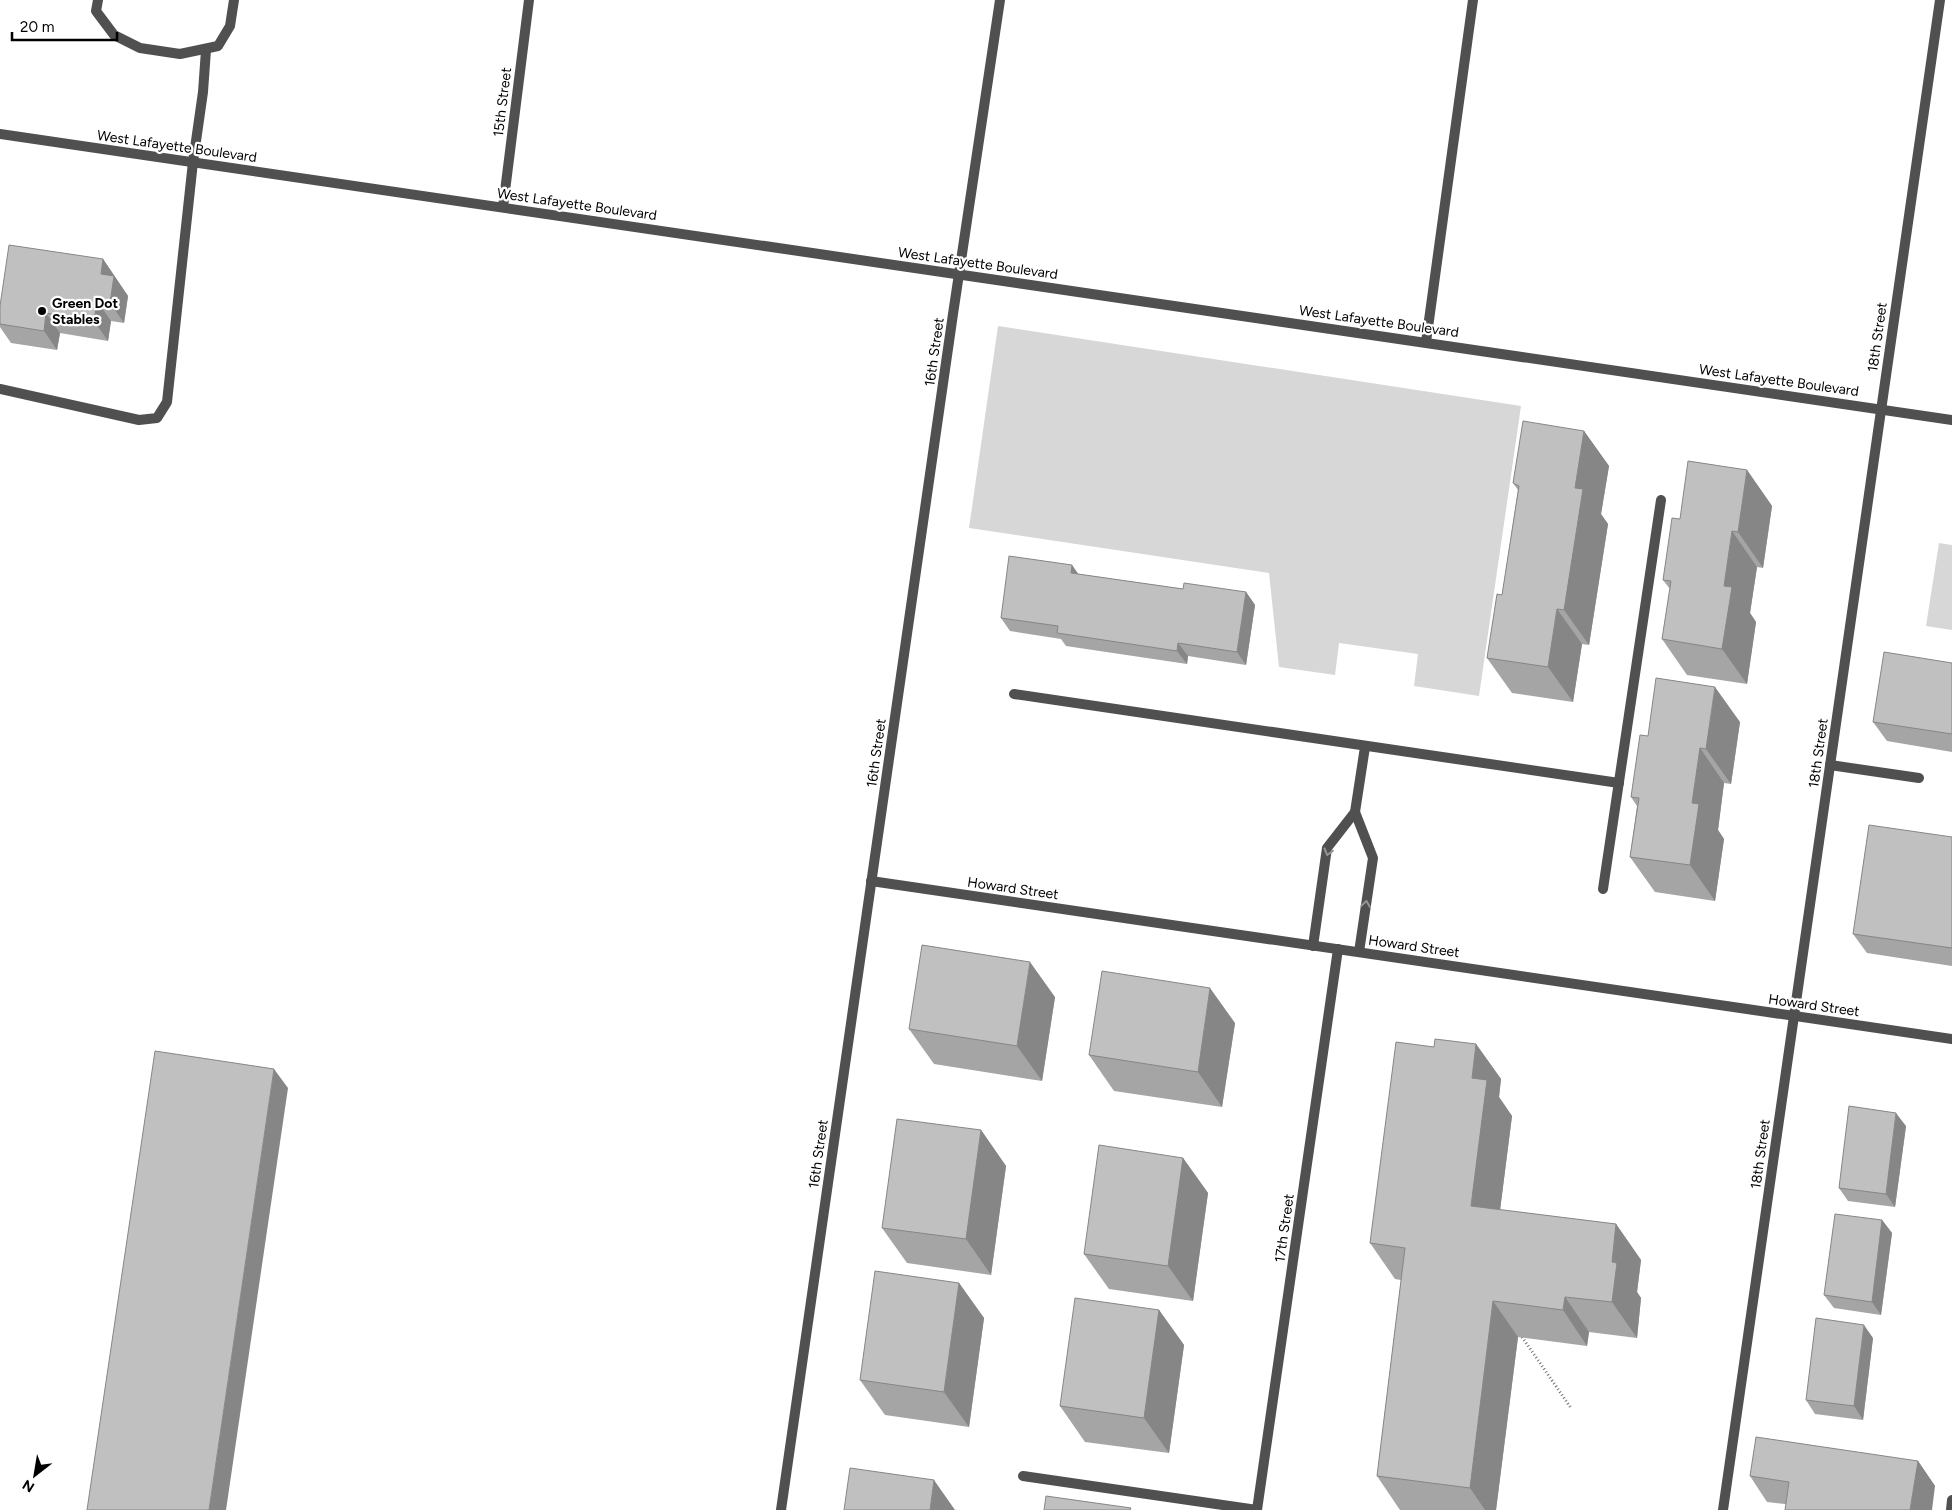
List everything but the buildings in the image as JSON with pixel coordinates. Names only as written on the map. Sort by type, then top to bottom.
[{"type":"street","points":[[98,0],[96,11],[114,35],[140,48],[180,54],[218,46],[230,26],[234,0]]},
{"type":"street","name":"15th Street","points":[[503,207],[529,0]]},
{"type":"street","name":"16th Street","points":[[781,1510],[1000,0]]},
{"type":"street","points":[[1426,342],[1473,0]]},
{"type":"street","name":"18th Street","points":[[1723,1510],[1940,0]]},
{"type":"street","points":[[0,389],[139,420],[157,418],[167,402],[193,162],[203,92],[206,50]]},
{"type":"street","name":"West Lafayette Boulevard","points":[[0,134],[1952,420]]},
{"type":"street","points":[[1602,889],[1661,500]]},
{"type":"street","points":[[1014,694],[1618,783]]},
{"type":"street","points":[[1313,946],[1327,848],[1355,812],[1365,747]]},
{"type":"street","points":[[1830,765],[1919,778]]},
{"type":"street","points":[[1355,812],[1373,858],[1359,952]]},
{"type":"street","name":"Howard Street","points":[[871,881],[1952,1040]]},
{"type":"street","name":"17th Street","points":[[1257,1510],[1338,949]]},
{"type":"street","points":[[1023,1476],[1257,1510]]},
{"type":"street","points":[[1951,1510],[1952,1500]]},
{"type":"path","points":[[1522,1337],[1571,1408]]},
{"type":"shaded area","points":[[998,326],[1521,406],[1479,696],[1414,686],[1418,654],[1339,643],[1335,675],[1279,667],[1269,573],[969,528]]},
{"type":"shaded area","points":[[1939,543],[1952,545],[1952,630],[1926,626]]},
{"type":"place","name":"Green Dot Stables","points":[[42,311]]}]
